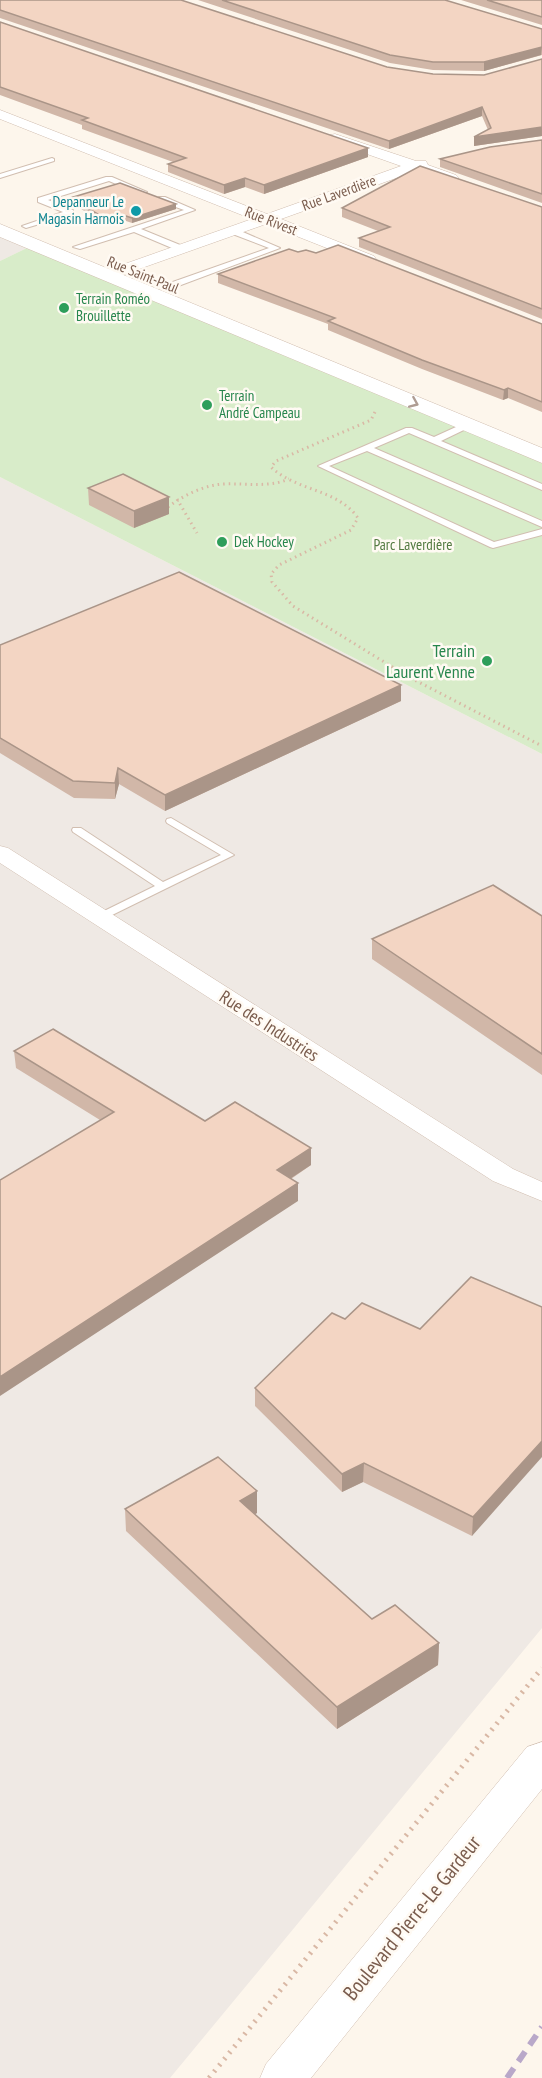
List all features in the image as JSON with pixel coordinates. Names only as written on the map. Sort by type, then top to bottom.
[{"type":"street","name":"Rue Rivest","points":[[0,114],[388,267]]},
{"type":"street","points":[[316,132],[468,184]]},
{"type":"street","name":"Rue Laverdière","points":[[118,272],[416,166],[439,160]]},
{"type":"street","name":"Rue Saint-Paul","points":[[9,224],[77,247],[118,272],[167,284],[386,374],[542,456]]},
{"type":"street","name":"Rue Saint-Paul","points":[[9,224],[265,340],[364,382],[482,426],[542,439]]},
{"type":"street","points":[[265,340],[287,334]]},
{"type":"street","points":[[364,382],[386,374]]},
{"type":"street","name":"Rue des Industries","points":[[0,853],[503,1175],[537,1185]]},
{"type":"street","name":"Boulevard Pierre-Le Gardeur","points":[[283,2078],[542,1759]]},
{"type":"lane","points":[[0,176],[52,160]]},
{"type":"lane","points":[[9,224],[70,212],[41,200],[109,178],[191,210],[77,247]]},
{"type":"lane","points":[[135,229],[182,249]]},
{"type":"lane","points":[[167,284],[261,248],[229,233]]},
{"type":"lane","points":[[167,284],[276,248],[229,233]]},
{"type":"lane","points":[[433,441],[482,426]]},
{"type":"lane","points":[[542,487],[409,430],[322,466],[493,545],[542,532]]},
{"type":"lane","points":[[367,448],[542,524]]},
{"type":"lane","points":[[100,917],[229,855],[171,821]]},
{"type":"lane","points":[[77,830],[163,887]]},
{"type":"path","points":[[375,408],[375,414],[371,420],[274,463],[271,467],[290,479],[345,504],[355,511],[358,518],[351,530],[279,565],[271,574],[272,582],[293,606],[407,676],[542,746]]},
{"type":"path","points":[[168,507],[177,499],[219,485],[273,486],[290,479]]},
{"type":"path","points":[[177,499],[197,533]]},
{"type":"path","points":[[209,2078],[542,1668]]},
{"type":"shaded area","points":[[0,234],[31,246],[0,261]]},
{"type":"shaded area","points":[[0,477],[542,754],[542,1628],[170,2078],[0,2078]]},
{"type":"green space","name":"Parc Laverdière","points":[[31,246],[542,460],[542,754],[0,477],[0,261]]},
{"type":"building","points":[[0,0],[181,0],[387,67],[433,74],[484,75],[542,59],[542,127],[474,137],[491,128],[482,107],[389,141],[0,10]]},
{"type":"building","points":[[222,0],[445,0],[542,29],[542,47],[484,62],[433,62],[390,55]]},
{"type":"building","points":[[487,0],[542,0],[542,17]]},
{"type":"building","points":[[0,22],[368,148],[264,185],[245,178],[224,185],[168,164],[186,158],[82,120],[88,118],[0,87]]},
{"type":"building","points":[[542,140],[542,194],[440,159],[490,147]]},
{"type":"building","points":[[420,166],[542,207],[542,309],[359,238],[390,227],[342,208]]},
{"type":"building","name":"Depanneur Le Magasin Harnois","points":[[120,183],[176,204],[132,218],[123,215],[108,220],[70,198]]},
{"type":"building","points":[[338,245],[542,324],[542,402],[508,388],[504,390],[422,360],[328,321],[335,318],[218,274],[289,249],[316,253]]},
{"type":"building","points":[[123,474],[169,497],[134,511],[88,488]]},
{"type":"building","points":[[179,572],[401,685],[165,795],[118,768],[115,783],[73,781],[0,738],[0,645]]},
{"type":"building","points":[[493,885],[542,916],[542,1054],[372,939]]},
{"type":"building","points":[[53,1029],[205,1121],[235,1102],[311,1148],[277,1170],[298,1183],[0,1377],[0,1180],[114,1112],[14,1051]]},
{"type":"building","points":[[471,1277],[542,1307],[542,1441],[473,1517],[364,1463],[342,1474],[255,1388],[332,1313],[345,1319],[362,1303],[420,1329]]},
{"type":"building","points":[[218,1457],[257,1491],[240,1501],[372,1619],[395,1605],[439,1643],[337,1707],[125,1509]]},
{"type":"railway","points":[[507,2078],[542,2027]]},
{"type":"place","name":"Depanneur Le Magasin Harnois","points":[[136,211]]},
{"type":"place","name":"Terrain Roméo Brouillette","points":[[64,308]]},
{"type":"place","name":"Terrain André Campeau","points":[[207,405]]},
{"type":"place","name":"Dek Hockey","points":[[222,542]]},
{"type":"place","name":"Terrain Laurent Venne","points":[[487,661]]}]
